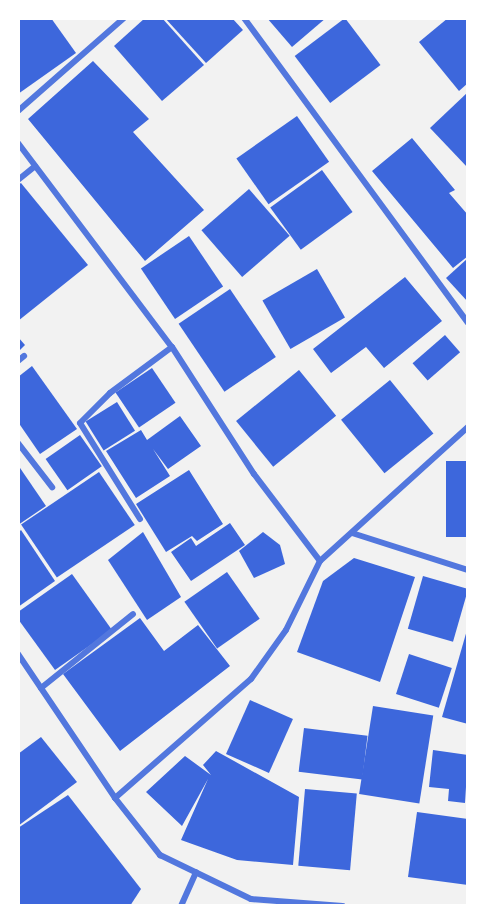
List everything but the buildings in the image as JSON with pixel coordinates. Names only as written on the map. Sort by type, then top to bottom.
[{"type":"street","points":[[18,111],[124,18]]},
{"type":"street","points":[[244,18],[468,323]]},
{"type":"street","points":[[18,143],[172,347],[254,474],[321,561]]},
{"type":"street","points":[[18,180],[35,165]]},
{"type":"street","points":[[140,519],[80,423],[110,393],[172,347]]},
{"type":"street","points":[[18,361],[24,356]]},
{"type":"street","points":[[115,798],[251,679],[286,630],[321,561],[468,427]]},
{"type":"street","points":[[18,443],[52,487]]},
{"type":"street","points":[[351,533],[468,570]]},
{"type":"street","points":[[41,688],[133,614]]},
{"type":"street","points":[[18,654],[115,798],[160,855],[251,899],[343,906]]},
{"type":"street","points":[[181,906],[195,872]]}]
